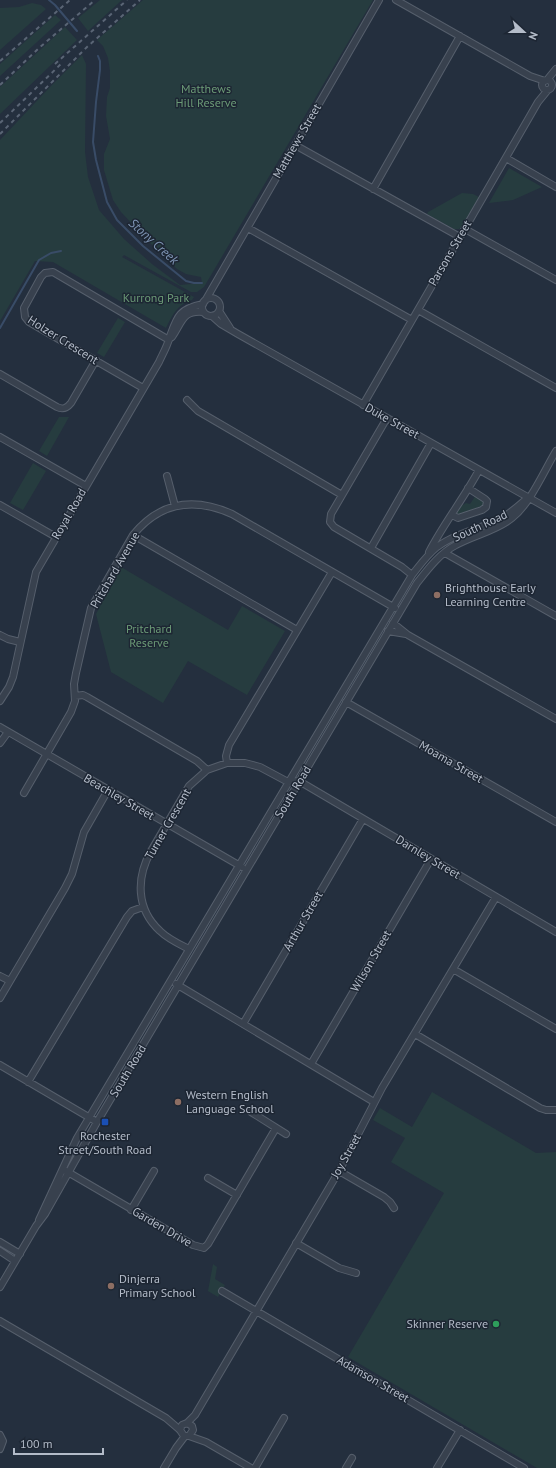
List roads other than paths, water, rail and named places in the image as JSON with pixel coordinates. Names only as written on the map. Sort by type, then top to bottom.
[{"type":"street","name":"Matthews Street","points":[[204,302],[379,0]]},
{"type":"street","points":[[396,0],[549,86]]},
{"type":"street","points":[[373,189],[460,36]]},
{"type":"street","name":"Parsons Street","points":[[363,405],[538,102],[549,86],[556,69]]},
{"type":"street","points":[[295,145],[460,237]]},
{"type":"street","points":[[506,158],[556,187]]},
{"type":"street","points":[[248,228],[412,320]]},
{"type":"street","points":[[465,229],[556,280]]},
{"type":"street","name":"Holzer Crescent","points":[[144,388],[29,322],[25,317],[24,308],[43,275],[51,272],[57,274],[169,340]]},
{"type":"street","points":[[216,282],[214,287],[216,300],[220,305],[219,311],[212,316],[203,312],[204,302],[210,298],[216,300]]},
{"type":"street","name":"Royal Road","points":[[0,701],[11,682],[35,577],[56,537],[159,362],[177,319],[182,312],[204,302]]},
{"type":"street","points":[[418,310],[556,388]]},
{"type":"street","name":"Duke Street","points":[[219,311],[230,328]]},
{"type":"street","name":"Royal Road","points":[[169,340],[186,316],[192,312],[203,312]]},
{"type":"street","name":"Duke Street","points":[[212,316],[221,324],[556,513]]},
{"type":"street","points":[[0,374],[63,409],[72,403],[96,360]]},
{"type":"street","points":[[187,400],[198,411],[342,495]]},
{"type":"street","points":[[386,418],[331,514],[330,522],[334,527],[371,548],[412,575]]},
{"type":"street","points":[[0,436],[86,486]]},
{"type":"street","points":[[371,548],[431,443]]},
{"type":"street","points":[[529,497],[556,451]]},
{"type":"street","name":"South Road","points":[[428,556],[443,526],[452,515],[480,470]]},
{"type":"street","points":[[167,476],[175,506]]},
{"type":"street","points":[[452,515],[458,518],[482,510],[486,507],[487,501],[468,488]]},
{"type":"street","name":"South Road","points":[[36,1226],[45,1214],[97,1122],[417,583],[431,566],[454,546],[511,519],[519,512],[529,497]]},
{"type":"street","name":"South Road","points":[[0,1287],[36,1226],[62,1168],[89,1117],[412,575],[428,556],[448,540],[498,520],[510,513],[529,497]]},
{"type":"street","name":"Pritchard Avenue","points":[[24,793],[71,712],[75,696],[75,678],[91,608],[133,535],[150,518],[162,511],[175,506],[193,504],[205,504],[220,508],[400,612]]},
{"type":"street","points":[[0,505],[56,537]]},
{"type":"street","points":[[133,535],[297,630]]},
{"type":"street","points":[[445,553],[556,616]]},
{"type":"street","points":[[227,764],[226,756],[229,745],[332,572]]},
{"type":"street","points":[[393,623],[408,635],[556,719]]},
{"type":"street","points":[[388,631],[408,635]]},
{"type":"street","points":[[0,635],[20,642]]},
{"type":"street","points":[[75,696],[83,695],[87,697],[197,761],[207,770]]},
{"type":"street","name":"Moama Street","points":[[346,702],[556,822]]},
{"type":"street","name":"Beachley Street","points":[[0,728],[239,866],[247,869]]},
{"type":"street","points":[[0,743],[8,732]]},
{"type":"street","name":"Turner Crescent","points":[[189,950],[160,931],[154,925],[143,907],[140,884],[143,866],[166,824],[189,786],[207,770],[227,764],[245,763],[260,767],[288,782]]},
{"type":"street","points":[[288,782],[299,781]]},
{"type":"street","name":"Darnley Street","points":[[299,781],[556,932]]},
{"type":"street","points":[[0,998],[65,888],[72,874],[84,832],[108,790]]},
{"type":"street","name":"Arthur Street","points":[[243,1024],[363,819]]},
{"type":"street","name":"Wilson Street","points":[[311,1064],[431,859]]},
{"type":"street","name":"Joy Street","points":[[189,1426],[338,1170],[374,1102],[496,897]]},
{"type":"street","points":[[28,1082],[127,917],[132,911],[143,907]]},
{"type":"street","points":[[453,969],[556,1029]]},
{"type":"street","points":[[0,976],[10,981]]},
{"type":"street","points":[[170,981],[374,1102]]},
{"type":"street","points":[[415,1034],[540,1108],[546,1110],[556,1110]]},
{"type":"street","points":[[0,1065],[97,1122]]},
{"type":"street","points":[[251,1112],[286,1134]]},
{"type":"street","name":"Garden Drive","points":[[62,1168],[131,1210],[193,1245],[204,1248],[208,1244],[276,1128]]},
{"type":"street","points":[[338,1170],[384,1197],[394,1208]]},
{"type":"street","points":[[131,1210],[154,1171]]},
{"type":"street","points":[[208,1178],[237,1195]]},
{"type":"street","points":[[0,1242],[20,1254]]},
{"type":"street","points":[[296,1243],[339,1268],[356,1273]]},
{"type":"street","points":[[0,1251],[15,1261]]},
{"type":"street","name":"Adamson Street","points":[[222,1291],[524,1468]]},
{"type":"street","points":[[0,1321],[166,1418],[189,1426],[206,1442]]},
{"type":"street","points":[[166,1418],[184,1434],[206,1442],[252,1468]]},
{"type":"street","points":[[255,1468],[284,1418]]},
{"type":"street","points":[[184,1434],[180,1426],[189,1426]]},
{"type":"street","points":[[164,1468],[184,1434],[192,1432],[189,1426]]},
{"type":"street","points":[[437,1468],[460,1430]]},
{"type":"street","points":[[0,1449],[2,1437]]},
{"type":"street","points":[[346,1468],[352,1458]]},
{"type":"waterway","name":"Stony Creek","points":[[49,0],[77,31]]},
{"type":"waterway","name":"Stony Creek","points":[[98,56],[100,61],[100,70],[93,142],[107,202],[117,220],[143,246],[186,281],[202,283]]},
{"type":"waterway","points":[[0,328],[39,260],[51,253],[61,251]]},
{"type":"railway","points":[[0,61],[70,0]]},
{"type":"railway","points":[[0,85],[39,48],[95,0]]},
{"type":"railway","points":[[55,64],[127,0]]},
{"type":"railway","points":[[0,134],[87,47],[140,0]]},
{"type":"railway","points":[[0,123],[63,62]]},
{"type":"place","name":"Brighthouse Early Learning Centre","points":[[437,595]]},
{"type":"place","name":"Western English Language School","points":[[178,1102]]},
{"type":"place","name":"Rochester Street/South Road","points":[[105,1122]]},
{"type":"place","name":"Dinjerra Primary School","points":[[111,1286]]},
{"type":"place","name":"Skinner Reserve","points":[[496,1324]]},
{"type":"park label","name":"Matthews Hill Reserve","points":[[206,96]]},
{"type":"park label","name":"Kurrong Park","points":[[156,298]]},
{"type":"park label","name":"Pritchard Reserve","points":[[149,636]]}]
